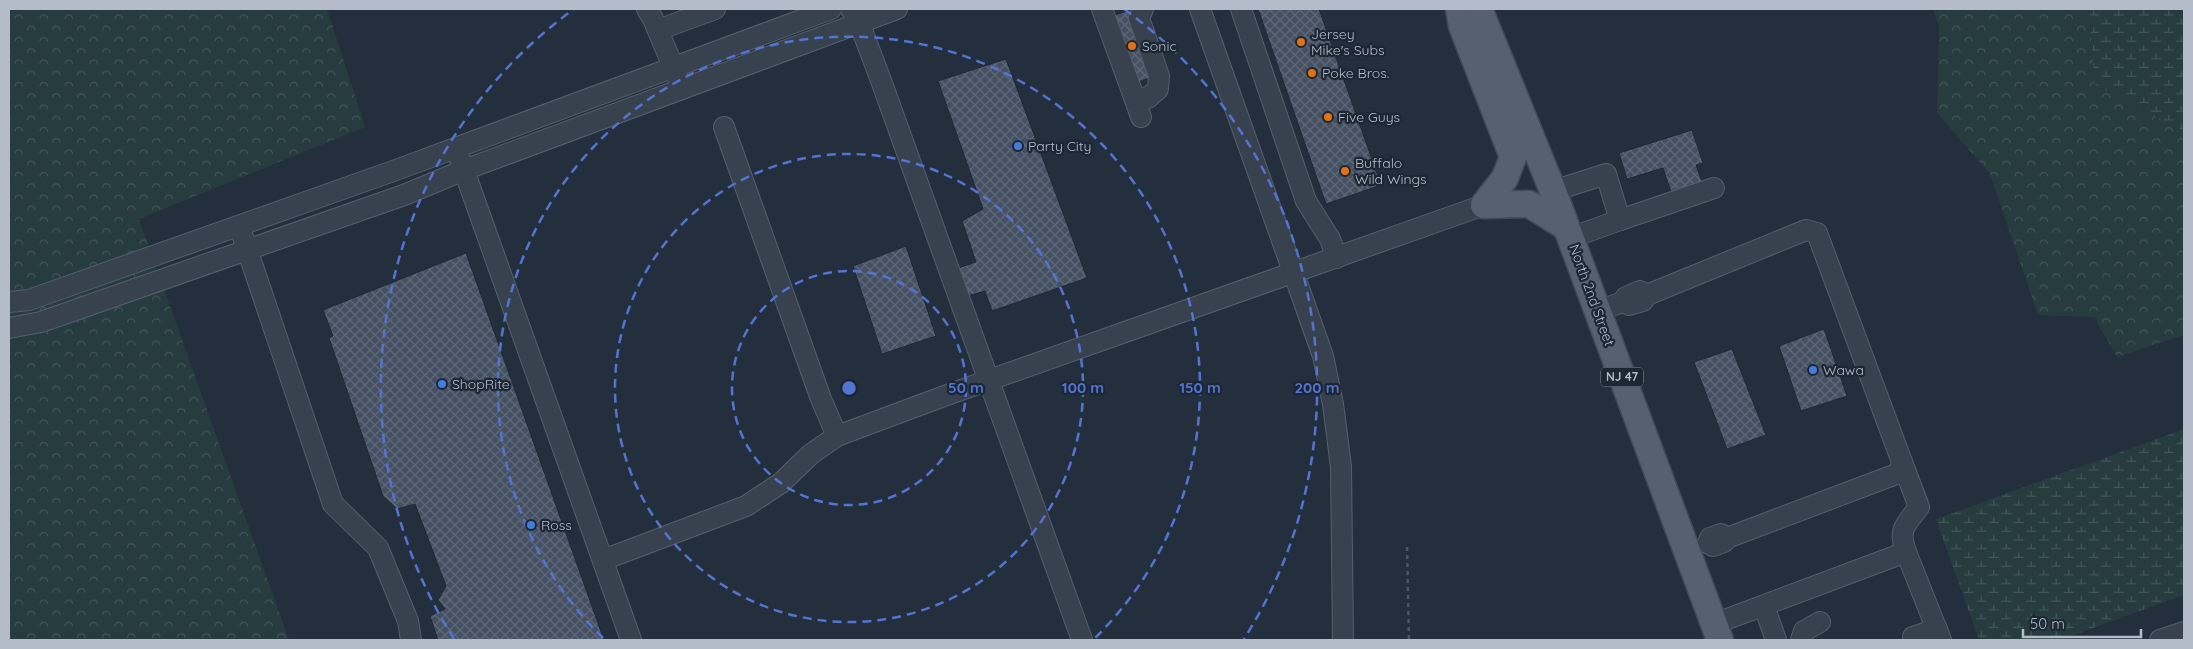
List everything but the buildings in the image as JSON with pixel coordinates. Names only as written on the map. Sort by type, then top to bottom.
[{"type":"main road","points":[[1459,9],[1462,26],[1513,157],[1505,178],[1484,205]]},
{"type":"main road","name":"North 2nd Street","points":[[1479,9],[1569,233],[1704,595],[1714,635]]},
{"type":"main road","points":[[1484,205],[1529,204],[1569,233]]},
{"type":"lane","points":[[647,9],[674,67],[682,90]]},
{"type":"lane","points":[[658,30],[715,9]]},
{"type":"lane","points":[[9,302],[30,300],[240,226],[830,9]]},
{"type":"lane","points":[[9,328],[41,322],[404,195],[464,170],[682,90],[855,16],[897,9]]},
{"type":"lane","points":[[1102,9],[1141,117]]},
{"type":"lane","points":[[1134,97],[1148,98],[1158,88],[1159,76],[1140,18],[1143,9]]},
{"type":"lane","points":[[1200,9],[1323,356],[1333,404],[1341,467],[1343,640]]},
{"type":"lane","points":[[1241,9],[1306,201],[1327,233],[1336,258]]},
{"type":"lane","points":[[855,16],[1082,640]]},
{"type":"lane","points":[[724,127],[836,436]]},
{"type":"lane","points":[[456,147],[631,640]]},
{"type":"lane","points":[[1553,191],[1606,174],[1620,220]]},
{"type":"lane","points":[[1569,233],[1620,220],[1714,188]]},
{"type":"lane","points":[[603,560],[746,506],[781,483],[811,454],[836,436],[988,380],[1293,274],[1484,205]]},
{"type":"lane","points":[[240,226],[333,504],[378,548],[408,620],[411,640]]},
{"type":"lane","points":[[1598,311],[1623,302],[1629,305],[1643,301],[1647,295],[1806,230],[1817,232],[1918,507],[1904,525],[1902,537],[1906,552],[1939,634],[1913,637]]},
{"type":"lane","points":[[1727,538],[1899,473],[1902,462]]},
{"type":"lane","points":[[1714,635],[1764,606],[1906,552]]},
{"type":"lane","points":[[1764,606],[1776,640]]},
{"type":"lane","points":[[1801,640],[1804,631],[1820,622]]},
{"type":"lane","points":[[2160,640],[2184,632]]},
{"type":"path","points":[[1407,547],[1408,640]]},
{"type":"green space","points":[[9,9],[327,9],[365,127],[139,219],[289,640],[9,640]]},
{"type":"green space","points":[[1933,9],[2089,9],[2095,85],[2184,131],[2184,335],[2117,357],[2094,317],[2038,315],[1990,174],[1937,113],[1939,27]]},
{"type":"green space","points":[[2089,9],[2184,9],[2184,131],[2095,85]]},
{"type":"green space","points":[[2184,429],[2184,595],[2060,640],[1979,640],[1936,519]]},
{"type":"place","name":"Jersey Mike's Subs","points":[[1301,42]]},
{"type":"place","name":"Sonic","points":[[1132,46]]},
{"type":"place","name":"Poke Bros.","points":[[1312,73]]},
{"type":"place","name":"Five Guys","points":[[1328,117]]},
{"type":"place","name":"Party City","points":[[1018,146]]},
{"type":"place","name":"Buffalo Wild Wings","points":[[1345,171]]},
{"type":"place","name":"Wawa","points":[[1813,370]]},
{"type":"place","name":"ShopRite","points":[[442,384]]},
{"type":"place","name":"Ross","points":[[531,525]]}]
